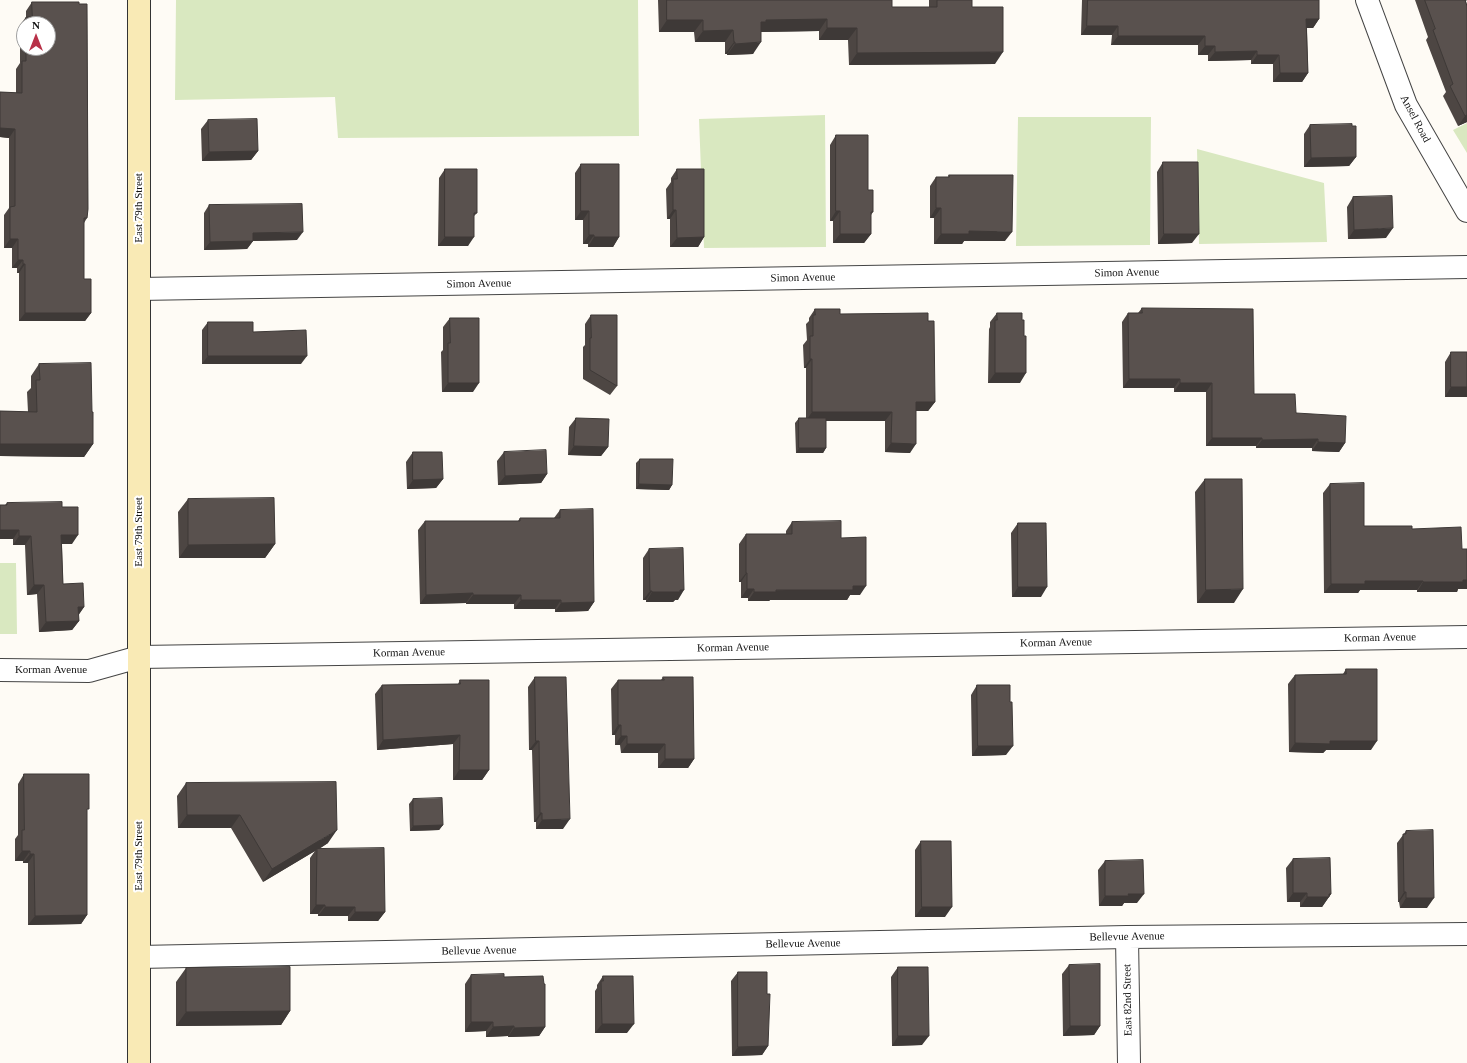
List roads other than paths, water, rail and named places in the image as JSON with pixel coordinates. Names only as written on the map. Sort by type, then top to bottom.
[{"type":"main road","name":"East 79th Street","points":[[139,0],[139,1063]]},
{"type":"street","name":"Ansel Road","points":[[1367,0],[1406,106],[1467,211]]},
{"type":"street","name":"Simon Avenue","points":[[139,289],[1467,267]]},
{"type":"street","name":"Korman Avenue","points":[[0,670],[89,671],[139,657],[1467,637]]},
{"type":"street","name":"Bellevue Avenue","points":[[139,957],[1127,937],[1467,934]]},
{"type":"street","name":"East 82nd Street","points":[[1127,937],[1129,1063]]}]
